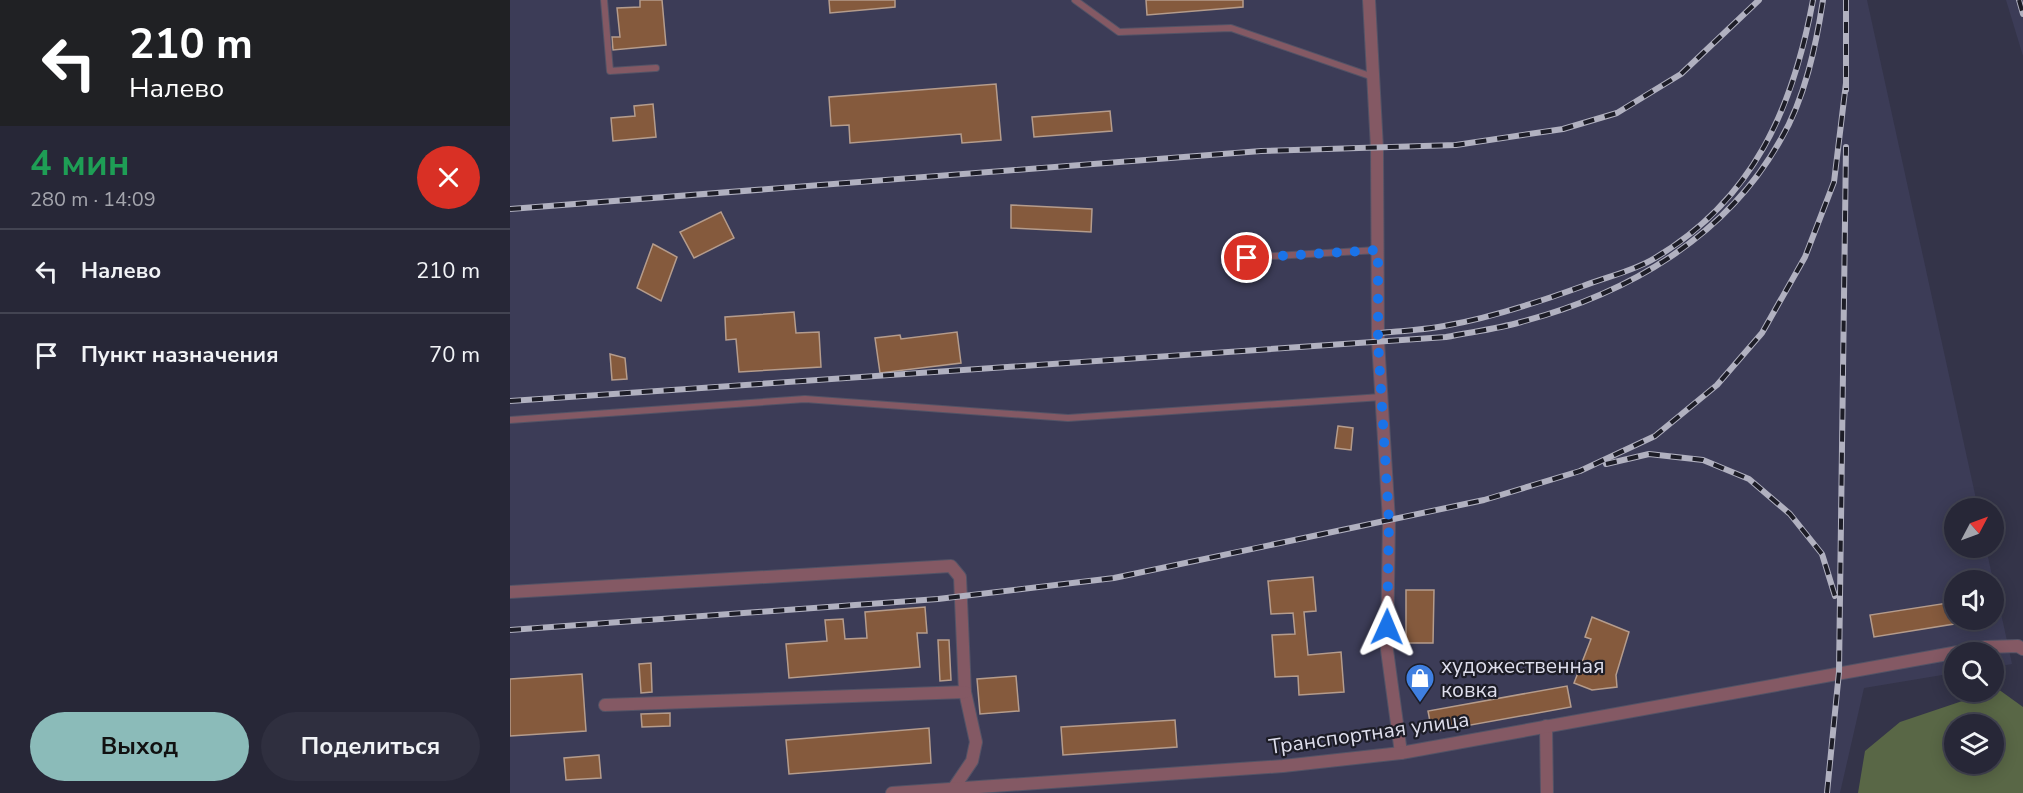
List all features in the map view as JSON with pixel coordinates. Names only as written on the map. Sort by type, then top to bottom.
[{"type":"street","points":[[1369,0],[1378,250],[1378,341],[1389,521],[1387,650],[1401,753]]},
{"type":"street","points":[[510,592],[951,566],[960,577],[965,692],[976,742],[972,760],[952,789]]},
{"type":"street","name":"Транспортная улица","points":[[892,793],[952,789],[1037,788],[1401,753],[1839,672],[1986,647],[2021,646]]},
{"type":"street","points":[[605,705],[965,692]]},
{"type":"street","points":[[1546,726],[1547,793]]},
{"type":"lane","points":[[604,0],[610,71],[656,68]]},
{"type":"lane","points":[[1075,0],[1119,32],[1231,28],[1373,78]]},
{"type":"lane","points":[[1225,259],[1378,250]]},
{"type":"lane","points":[[510,420],[805,399],[1068,418],[1382,397]]},
{"type":"shaded area","points":[[510,0],[1867,0],[1976,498],[1944,498],[1944,558],[1988,558],[1991,570],[1944,570],[1944,630],[2004,630],[2004,627],[2012,664],[2004,665],[2004,642],[1944,642],[1944,675],[1864,688],[1840,793],[510,793]]},
{"type":"shaded area","points":[[2006,0],[2023,0],[2023,56]]},
{"type":"green space","points":[[2004,693],[2023,707],[2023,793],[1858,793],[1865,751],[1900,722],[1959,702],[2004,702]]},
{"type":"building","points":[[640,0],[662,0],[666,45],[613,50],[612,37],[620,37],[617,8],[640,7]]},
{"type":"building","points":[[829,0],[895,0],[895,7],[830,13]]},
{"type":"building","points":[[1146,0],[1243,0],[1243,7],[1147,15]]},
{"type":"building","points":[[996,84],[1001,140],[962,143],[961,134],[850,143],[849,125],[831,126],[829,97]]},
{"type":"building","points":[[653,104],[656,137],[613,141],[611,118],[635,116],[634,106]]},
{"type":"building","points":[[1110,111],[1112,131],[1034,137],[1032,117]]},
{"type":"building","points":[[1011,205],[1092,209],[1091,232],[1011,228]]},
{"type":"building","points":[[721,212],[734,238],[694,258],[680,232]]},
{"type":"building","points":[[653,244],[677,257],[661,301],[637,288]]},
{"type":"building","points":[[794,312],[796,333],[819,332],[821,367],[739,372],[736,339],[726,340],[725,317]]},
{"type":"building","points":[[957,332],[961,363],[880,373],[875,338],[900,335],[901,339]]},
{"type":"building","points":[[610,354],[625,358],[627,379],[612,380]]},
{"type":"building","points":[[1338,426],[1353,428],[1351,450],[1335,448]]},
{"type":"building","points":[[1313,577],[1316,611],[1304,612],[1308,655],[1341,652],[1344,692],[1299,695],[1298,676],[1275,677],[1272,635],[1295,634],[1293,613],[1271,614],[1268,581]]},
{"type":"building","points":[[1406,590],[1434,590],[1433,643],[1406,643]]},
{"type":"building","points":[[1944,604],[1944,626],[1874,637],[1870,615]]},
{"type":"building","points":[[925,607],[927,633],[917,633],[920,667],[789,678],[786,644],[827,641],[825,620],[843,619],[845,639],[867,638],[865,612]]},
{"type":"building","points":[[1592,617],[1629,632],[1616,675],[1617,687],[1592,690],[1574,683],[1591,639],[1585,637]]},
{"type":"building","points":[[938,640],[949,640],[951,680],[940,681]]},
{"type":"building","points":[[651,663],[652,692],[641,693],[639,664]]},
{"type":"building","points":[[582,674],[586,731],[510,736],[510,679]]},
{"type":"building","points":[[1016,676],[1019,711],[980,714],[977,679]]},
{"type":"building","points":[[1567,686],[1571,707],[1432,732],[1428,711]]},
{"type":"building","points":[[670,713],[670,726],[642,727],[641,714]]},
{"type":"building","points":[[1175,720],[1177,747],[1063,755],[1061,727]]},
{"type":"building","points":[[929,728],[931,763],[789,774],[786,740]]},
{"type":"building","points":[[599,755],[601,778],[566,780],[564,758]]},
{"type":"railway","points":[[510,209],[1261,151],[1456,145],[1563,129],[1617,113],[1681,74],[1759,0]]},
{"type":"railway","points":[[1380,333],[1461,323],[1532,304],[1638,267],[1689,234],[1719,208],[1743,179],[1764,147],[1794,78],[1813,0]]},
{"type":"railway","points":[[510,401],[1446,337],[1493,329],[1560,310],[1636,278],[1670,257],[1703,233],[1759,174],[1781,139],[1797,106],[1817,35],[1823,0]]},
{"type":"railway","points":[[1846,0],[1846,90]]},
{"type":"railway","points":[[2019,0],[2023,14]]},
{"type":"railway","points":[[510,630],[938,599],[1114,578],[1484,500],[1580,471],[1655,436],[1717,385],[1762,333],[1805,257],[1834,182],[1846,83]]},
{"type":"railway","points":[[1827,793],[1839,672],[1846,147]]},
{"type":"railway","points":[[1606,464],[1649,454],[1703,460],[1749,479],[1790,514],[1822,554],[1835,596]]},
{"type":"place","name":"художественная ковка","points":[[1420,704]]},
{"type":"route","points":[[1247,258],[1378,250],[1378,341],[1389,521],[1387,627]]}]
